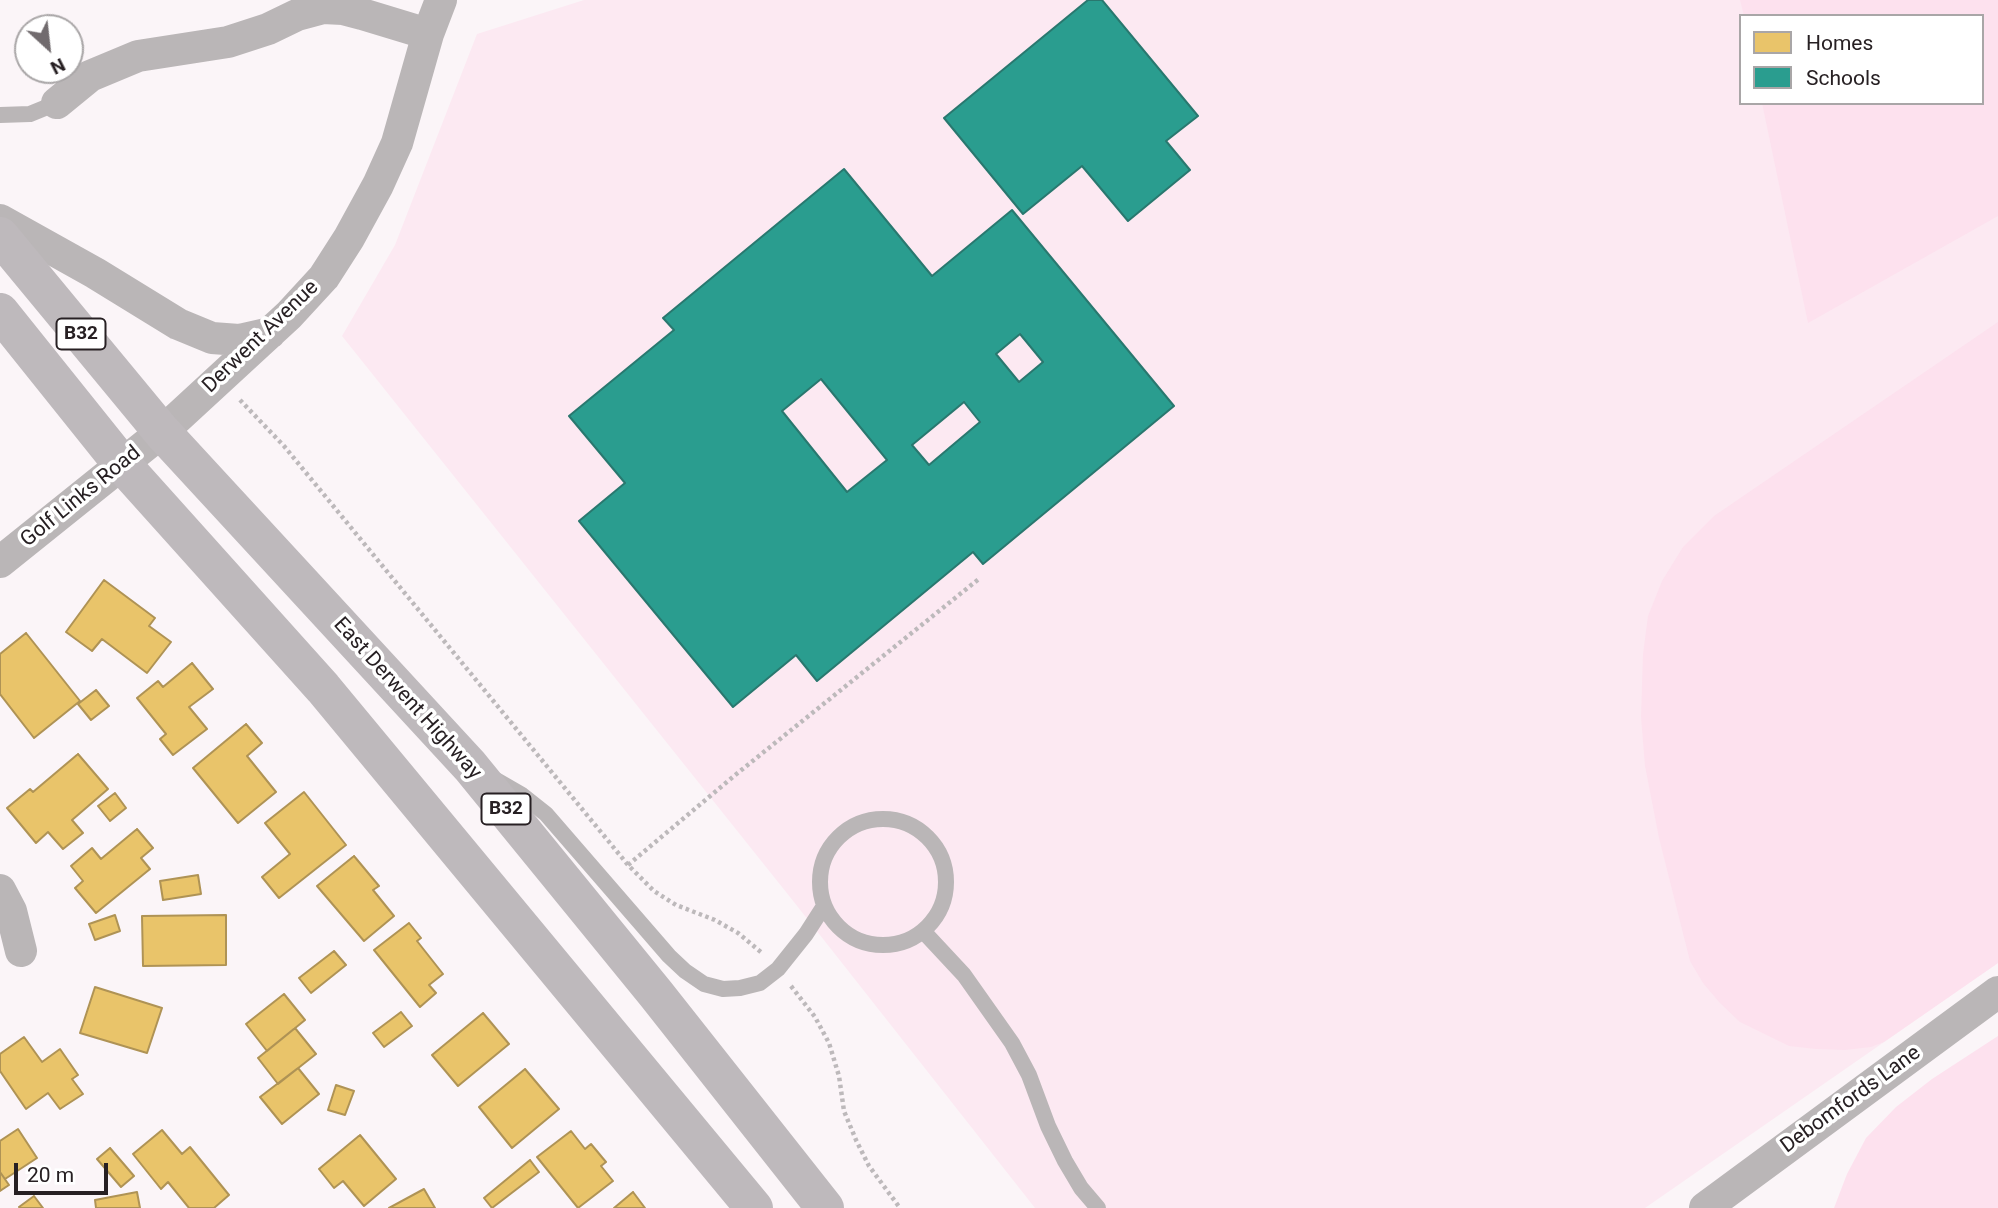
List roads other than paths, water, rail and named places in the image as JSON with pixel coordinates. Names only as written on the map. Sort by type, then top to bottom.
[{"type":"main road","name":"East Derwent Highway","points":[[0,236],[162,432],[470,766],[656,994],[825,1208]]},
{"type":"main road","name":"B32","points":[[0,312],[121,463],[323,688],[754,1208]]},
{"type":"street","name":"Derwent Avenue","points":[[162,432],[289,315],[324,277],[378,186],[397,143],[428,34],[441,0]]},
{"type":"street","points":[[57,103],[90,76],[138,56],[228,42],[268,29],[322,4],[428,34]]},
{"type":"street","points":[[0,220],[95,273],[178,324],[212,338],[239,340],[270,333]]},
{"type":"street","name":"Golf Links Road","points":[[0,562],[162,432]]},
{"type":"street","points":[[0,890],[11,911],[21,951]]},
{"type":"street","name":"Debomfords Lane","points":[[1704,1208],[1998,992]]},
{"type":"lane","points":[[0,115],[30,114],[57,103]]},
{"type":"lane","points":[[470,766],[522,795],[547,814],[669,956],[705,984],[723,989],[760,983],[778,969],[824,906]]},
{"type":"lane","points":[[873,820],[891,820],[908,824],[924,834],[936,848],[944,865],[946,882],[936,917],[923,931],[906,941],[887,946],[867,944],[850,936],[834,923],[824,906],[820,886],[823,860],[841,835],[856,825],[873,820]]},
{"type":"lane","points":[[923,931],[964,975],[1012,1042],[1029,1075],[1048,1126],[1065,1161],[1098,1208]]}]
